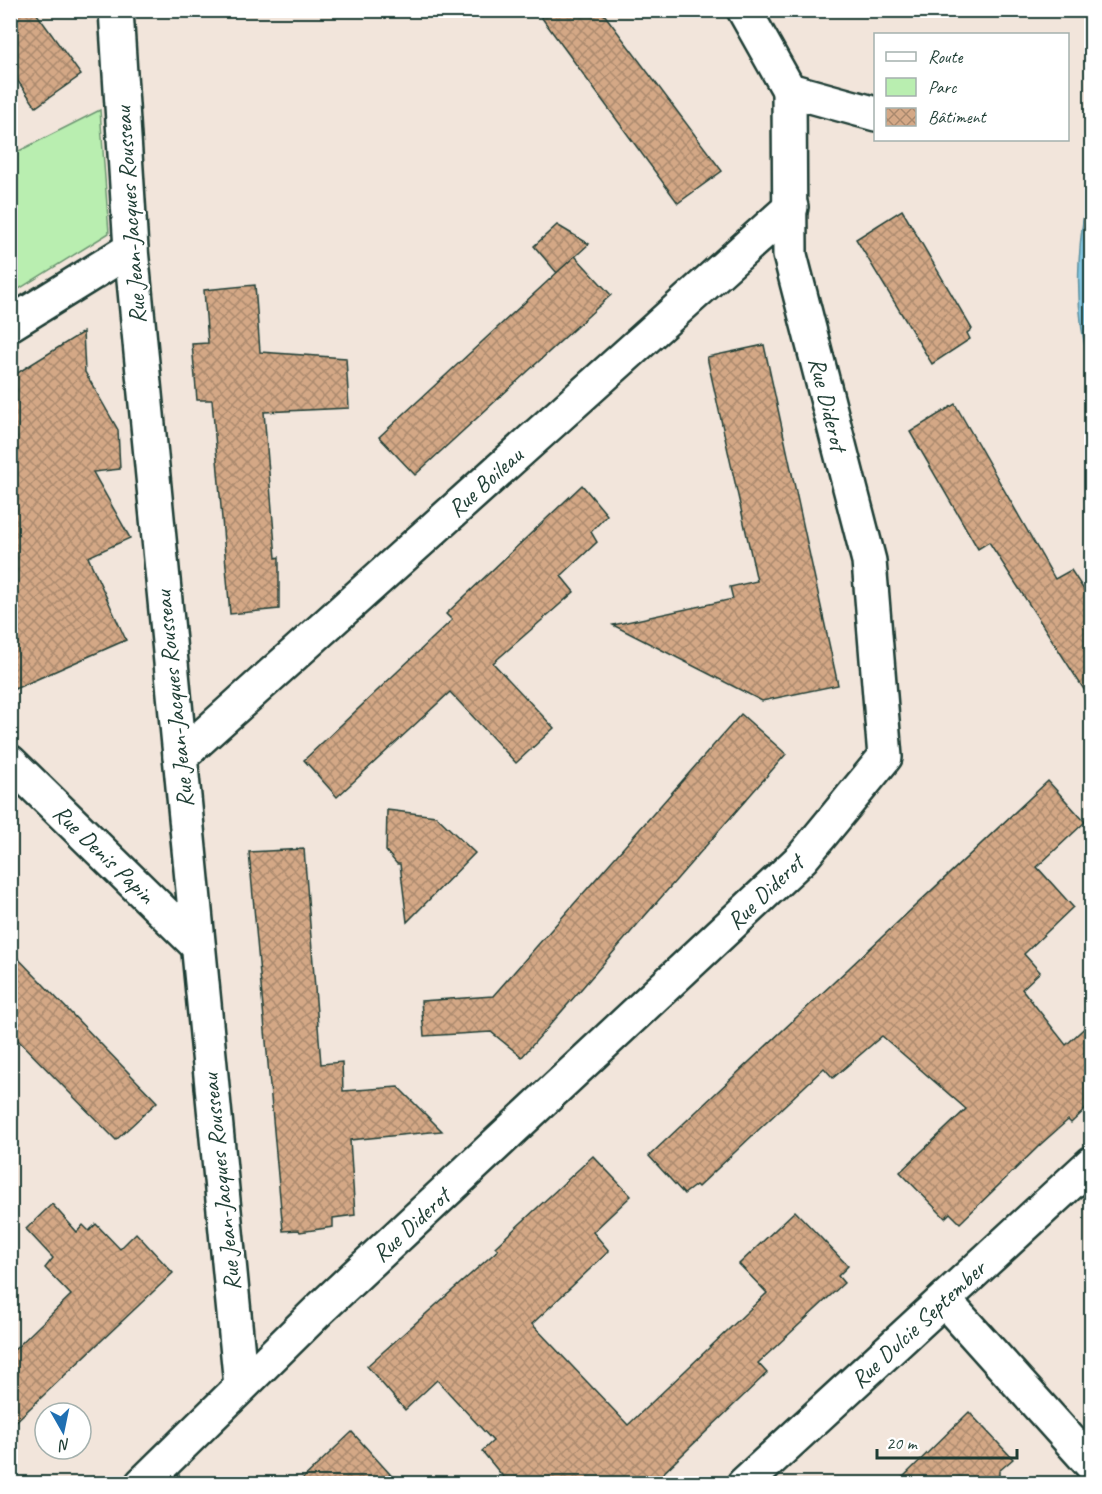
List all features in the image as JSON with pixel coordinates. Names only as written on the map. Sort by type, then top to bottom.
[{"type":"street","name":"Rue Jean-Jacques Rousseau","points":[[116,10],[131,249],[241,1386]]},
{"type":"street","points":[[744,10],[789,90],[874,113]]},
{"type":"street","name":"Rue Diderot","points":[[142,1484],[320,1309],[802,858],[885,757],[869,561],[790,255],[789,90]]},
{"type":"street","name":"Rue Boileau","points":[[180,757],[791,207]]},
{"type":"street","points":[[10,324],[131,249]]},
{"type":"street","name":"Rue Denis Papin","points":[[10,762],[198,946]]},
{"type":"street","name":"Rue Dulcie September","points":[[744,1484],[1092,1163]]},
{"type":"street","points":[[944,1300],[1092,1465]]},
{"type":"green space","points":[[100,110],[109,233],[11,294],[11,155]]},
{"type":"water","points":[[1091,176],[1092,371],[1085,347],[1079,298],[1082,225]]},
{"type":"building","points":[[10,10],[34,10],[81,75],[36,107],[10,70]]},
{"type":"building","points":[[536,10],[601,10],[722,171],[678,203]]},
{"type":"building","points":[[902,210],[972,329],[967,333],[970,339],[932,364],[856,239]]},
{"type":"building","points":[[557,225],[589,244],[557,273],[534,246]]},
{"type":"building","points":[[575,256],[611,295],[415,475],[379,437]]},
{"type":"building","points":[[255,285],[260,352],[346,358],[349,408],[264,412],[276,558],[279,557],[279,609],[230,614],[212,400],[197,400],[192,344],[208,343],[204,290]]},
{"type":"building","points":[[83,332],[85,372],[118,430],[120,469],[93,472],[130,538],[88,557],[126,640],[10,691],[11,377]]},
{"type":"building","points":[[764,345],[838,685],[762,701],[613,625],[733,599],[730,587],[757,581],[707,357]]},
{"type":"building","points":[[955,404],[1055,579],[1071,570],[1092,602],[1092,702],[989,542],[978,549],[910,432]]},
{"type":"building","points":[[582,485],[607,515],[591,532],[597,542],[561,576],[574,592],[493,663],[554,728],[516,763],[450,692],[337,797],[304,760],[452,620],[446,614]]},
{"type":"building","points":[[741,714],[786,754],[522,1057],[491,1032],[424,1036],[421,1001],[493,996]]},
{"type":"building","points":[[1048,781],[1085,822],[1037,867],[1073,907],[1024,954],[1040,972],[1022,989],[1066,1045],[1092,1021],[1092,1103],[1071,1123],[1068,1120],[1041,1144],[960,1223],[950,1213],[945,1218],[900,1172],[966,1109],[882,1036],[833,1078],[824,1068],[698,1187],[696,1185],[684,1194],[649,1156]]},
{"type":"building","points":[[387,810],[436,816],[475,853],[407,922],[400,864],[397,864],[386,851]]},
{"type":"building","points":[[304,849],[321,1064],[342,1062],[343,1091],[398,1087],[442,1131],[350,1140],[355,1215],[333,1218],[333,1227],[300,1232],[299,1230],[283,1231],[249,852]]},
{"type":"building","points":[[10,950],[157,1102],[116,1140],[10,1032]]},
{"type":"building","points":[[593,1156],[631,1196],[593,1232],[609,1251],[532,1324],[628,1425],[767,1293],[739,1264],[795,1211],[848,1266],[838,1276],[844,1283],[758,1363],[767,1373],[652,1484],[509,1484],[482,1451],[493,1441],[437,1380],[405,1410],[367,1366],[498,1250],[495,1247]]},
{"type":"building","points":[[52,1204],[77,1232],[83,1225],[89,1231],[96,1224],[120,1249],[136,1233],[173,1273],[38,1401],[33,1401],[33,1405],[10,1427],[10,1354],[71,1295],[45,1268],[53,1258],[26,1229]]},
{"type":"building","points":[[969,1412],[1013,1459],[999,1471],[999,1484],[896,1484]]},
{"type":"building","points":[[352,1432],[399,1484],[297,1484]]}]
